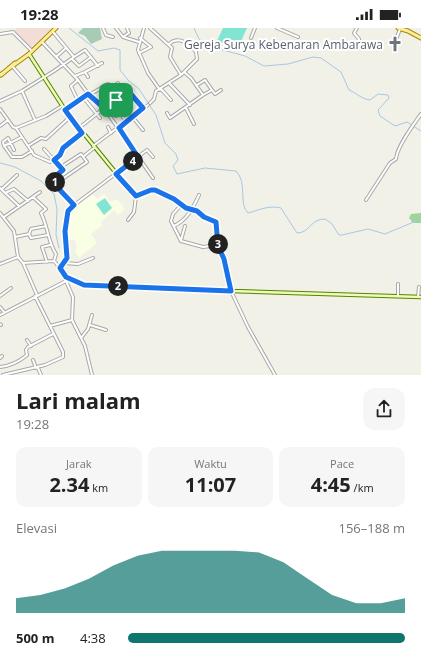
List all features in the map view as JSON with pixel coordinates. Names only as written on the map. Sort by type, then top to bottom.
[{"type":"main road","points":[[399,28],[421,38]]},
{"type":"main road","points":[[0,76],[29,54],[54,29]]},
{"type":"main road","points":[[0,76],[54,29]]},
{"type":"street","points":[[103,28],[106,35],[113,37]]},
{"type":"street","points":[[118,28],[123,37],[139,42]]},
{"type":"street","points":[[123,37],[129,33],[127,28]]},
{"type":"street","points":[[144,28],[139,42],[139,53],[148,73],[160,89],[171,100]]},
{"type":"street","points":[[150,28],[168,44],[172,50],[170,57],[181,75]]},
{"type":"street","points":[[251,38],[255,28]]},
{"type":"street","points":[[277,28],[298,37]]},
{"type":"street","points":[[357,28],[354,33],[359,39],[359,43]]},
{"type":"street","points":[[397,37],[399,28]]},
{"type":"street","points":[[54,29],[78,66],[91,57]]},
{"type":"street","points":[[0,34],[13,32],[31,50]]},
{"type":"street","points":[[139,53],[151,47],[140,38]]},
{"type":"street","points":[[150,102],[154,99],[156,91],[181,75],[196,61],[196,52],[182,41],[174,40],[168,44]]},
{"type":"street","points":[[42,42],[109,114],[153,178]]},
{"type":"street","points":[[56,57],[66,48]]},
{"type":"street","points":[[0,101],[22,91],[44,78],[84,50],[98,66]]},
{"type":"street","points":[[29,54],[78,128],[136,196],[134,212],[128,220]]},
{"type":"street","points":[[75,77],[102,63]]},
{"type":"street","points":[[13,67],[25,81]]},
{"type":"street","points":[[85,72],[88,77]]},
{"type":"street","points":[[184,72],[203,95]]},
{"type":"street","points":[[78,80],[71,86],[78,101]]},
{"type":"street","points":[[196,85],[205,80],[215,94],[220,90]]},
{"type":"street","points":[[169,82],[190,105]]},
{"type":"street","points":[[112,88],[118,83],[124,97]]},
{"type":"street","points":[[65,110],[84,97],[108,84],[112,88],[117,100]]},
{"type":"street","points":[[167,114],[170,118],[212,90]]},
{"type":"street","points":[[22,91],[35,120]]},
{"type":"street","points":[[78,128],[104,108],[130,94],[143,108]]},
{"type":"street","points":[[84,97],[100,118]]},
{"type":"street","points":[[84,157],[93,147],[148,105]]},
{"type":"street","points":[[16,128],[62,106]]},
{"type":"street","points":[[186,108],[194,124]]},
{"type":"street","points":[[0,109],[13,127],[16,128],[34,155],[49,162],[60,155],[63,148],[82,133]]},
{"type":"street","points":[[127,110],[143,130]]},
{"type":"street","points":[[109,114],[113,112],[116,116],[120,113],[126,122]]},
{"type":"street","points":[[366,200],[390,163],[396,159],[398,151],[412,129],[413,123],[421,114]]},
{"type":"street","points":[[28,146],[41,138],[46,139],[70,117]]},
{"type":"street","points":[[0,126],[8,120]]},
{"type":"street","points":[[108,127],[111,134]]},
{"type":"street","points":[[4,146],[22,137]]},
{"type":"street","points":[[14,150],[8,138],[4,141],[4,146],[12,157],[22,157],[32,151]]},
{"type":"street","points":[[44,149],[63,170],[54,177],[55,184],[74,205]]},
{"type":"street","points":[[60,268],[67,256],[65,238],[68,211],[147,150],[153,157]]},
{"type":"street","points":[[55,184],[87,162],[81,154],[60,167]]},
{"type":"street","points":[[17,174],[1,188],[19,206]]},
{"type":"street","points":[[5,193],[14,189],[28,201]]},
{"type":"street","points":[[136,196],[152,190],[174,199],[181,205],[216,222],[218,246],[224,259],[231,291],[248,327],[275,375]]},
{"type":"street","points":[[0,217],[28,201],[40,192]]},
{"type":"street","points":[[174,226],[180,223],[192,210],[199,196]]},
{"type":"street","points":[[33,197],[46,209],[46,211],[41,212],[50,245],[56,254],[54,261]]},
{"type":"street","points":[[181,205],[172,218],[180,240],[193,246],[218,246]]},
{"type":"street","points":[[0,213],[14,231],[18,257],[23,263],[63,357],[37,368],[5,374],[3,368]]},
{"type":"street","points":[[29,234],[30,229],[46,226]]},
{"type":"street","points":[[180,240],[185,226]]},
{"type":"street","points":[[15,237],[29,234]]},
{"type":"street","points":[[29,234],[31,238],[48,235]]},
{"type":"street","points":[[46,262],[42,247],[50,245]]},
{"type":"street","points":[[0,264],[18,257]]},
{"type":"street","points":[[64,263],[78,264],[93,258]]},
{"type":"street","points":[[23,263],[54,261]]},
{"type":"street","points":[[54,261],[66,277],[84,285],[419,297],[419,287]]},
{"type":"street","points":[[66,277],[66,281],[73,297],[72,320],[81,338],[92,375]]},
{"type":"street","points":[[0,315],[66,281]]},
{"type":"street","points":[[398,284],[398,296]]},
{"type":"street","points":[[0,296],[11,288]]},
{"type":"street","points":[[0,307],[4,312]]},
{"type":"street","points":[[81,338],[90,325],[92,315]]},
{"type":"street","points":[[50,326],[72,320]]},
{"type":"street","points":[[90,325],[106,330]]},
{"type":"street","points":[[0,367],[3,368],[26,356],[26,350],[30,346],[53,334]]},
{"type":"street","points":[[27,340],[30,346]]},
{"type":"street","points":[[34,360],[40,375]]},
{"type":"shaded area","points":[[16,28],[52,28],[30,48],[15,31]]},
{"type":"shaded area","points":[[83,28],[100,28],[102,39],[91,44],[85,36],[78,33]]},
{"type":"shaded area","points":[[223,28],[247,28],[238,48],[217,41]]},
{"type":"shaded area","points":[[92,194],[97,199],[104,194],[110,202],[117,199],[125,209],[118,215],[114,210],[101,222],[102,226],[91,234],[97,243],[79,258],[75,251],[77,248],[75,240],[67,240],[70,213],[78,204]]},
{"type":"shaded area","points":[[105,198],[112,208],[104,215],[96,204]]},
{"type":"green space","points":[[421,213],[421,223],[413,223],[409,218],[411,214]]},
{"type":"waterway","points":[[69,28],[98,51],[114,48],[120,50],[120,70],[128,80],[139,89],[156,115],[165,143],[176,154],[178,160],[173,166],[177,174],[205,168],[236,171],[242,181],[244,204],[248,213],[268,207],[277,207],[281,208],[297,233],[305,231],[316,221],[325,219],[332,224],[339,235],[368,229],[385,234],[421,219]]},
{"type":"waterway","points":[[194,28],[199,39],[208,46],[245,56],[264,66],[288,64],[313,57],[321,58],[341,72],[349,90],[354,93],[370,100],[378,94],[388,95],[389,98],[378,110],[380,116],[395,126],[407,122],[421,131]]},
{"type":"waterway","points":[[0,163],[15,167],[41,181],[54,194],[57,209],[56,235],[59,248]]},
{"type":"place","name":"Gereja Surya Kebenaran Ambarawa","points":[[395,44]]},
{"type":"route","points":[[130,93],[143,108],[119,128],[138,157],[116,174],[136,196],[151,190],[155,190],[174,199],[183,207],[197,211],[204,217],[216,222],[218,225],[218,246],[224,259],[231,291],[100,284],[84,285],[66,277],[60,268],[67,258],[65,231],[68,211],[74,205],[55,184],[55,175],[63,170],[54,160],[60,155],[63,148],[82,133],[65,110],[88,94],[104,108],[116,100],[130,93]]}]
